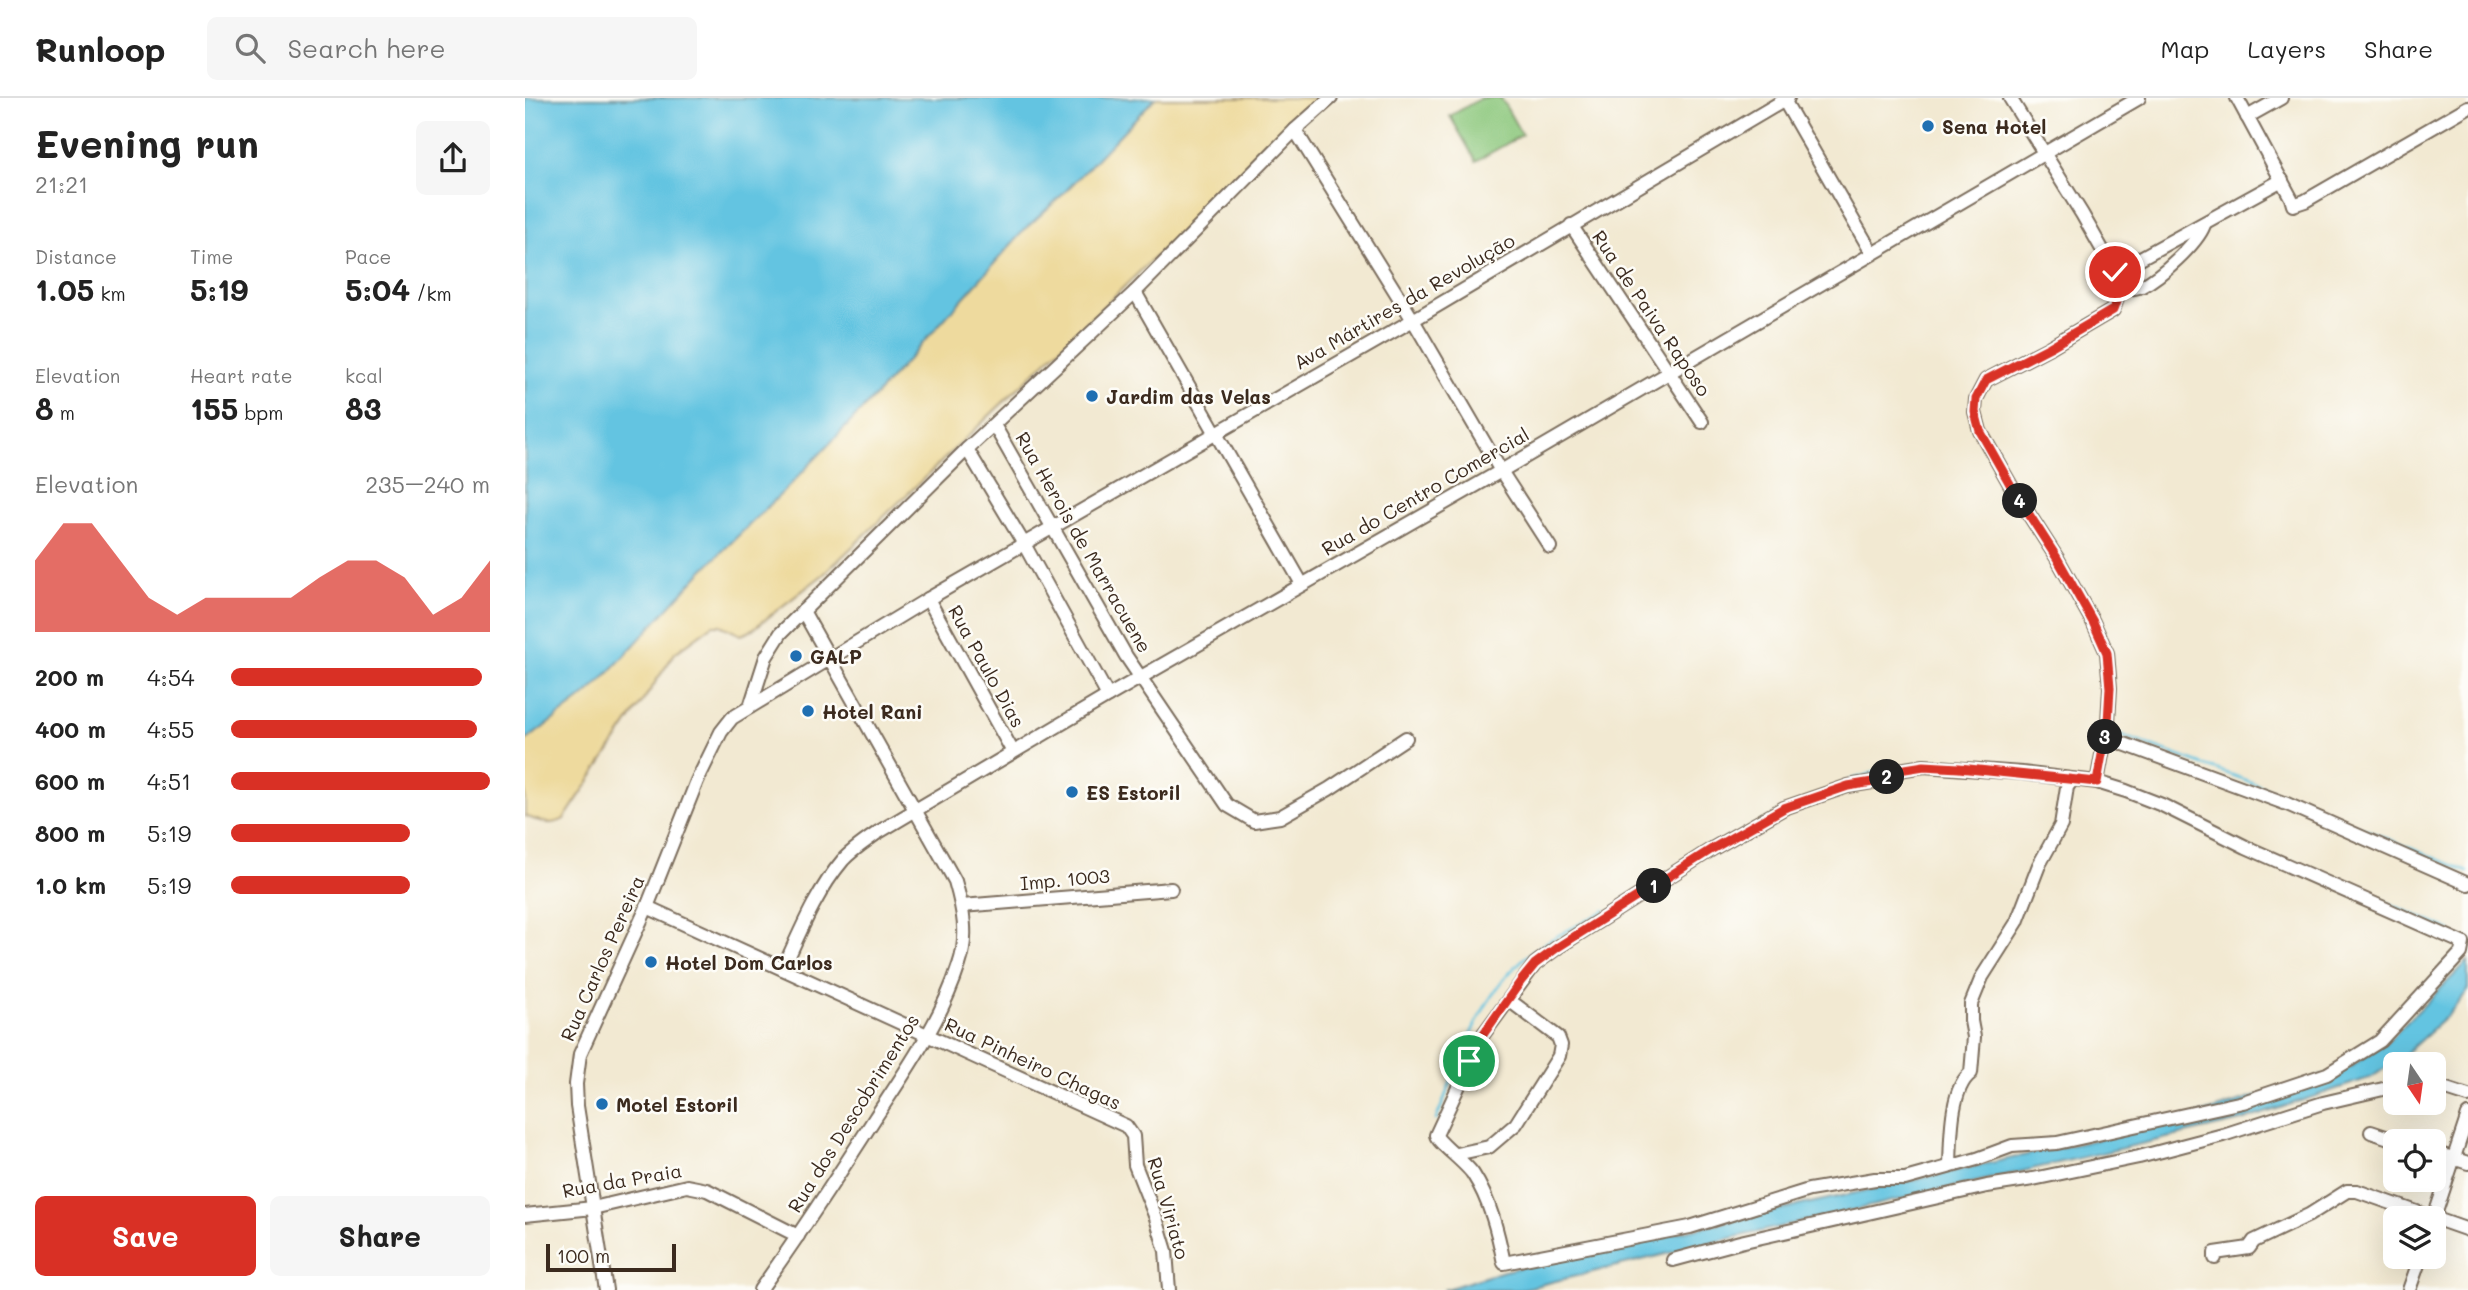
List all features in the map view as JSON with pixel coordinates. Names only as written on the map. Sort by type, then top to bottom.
[{"type":"street","points":[[750,707],[766,657],[781,634],[967,449],[1135,292],[1331,98]]},
{"type":"street","points":[[2010,98],[2082,214],[2115,272],[2120,290],[2113,310],[1986,380],[1976,399],[1975,412],[1980,431],[2057,558],[2107,653],[2110,688],[2097,782]]},
{"type":"street","name":"Rua do Centro Comercial","points":[[783,970],[806,917],[827,882],[845,858],[877,832],[2139,98]]},
{"type":"street","points":[[2237,98],[2293,205],[2305,201],[2468,107]]},
{"type":"street","points":[[2248,117],[2281,98]]},
{"type":"street","points":[[1786,99],[1872,253]]},
{"type":"street","name":"Ava Mártires da Revolução","points":[[750,707],[928,599],[1413,320],[1766,104],[1786,99]]},
{"type":"street","points":[[1296,130],[1413,320],[1501,471],[1550,547]]},
{"type":"street","points":[[2115,272],[2282,180]]},
{"type":"street","name":"Rua de Paiva Raposo","points":[[1571,225],[1702,422]]},
{"type":"street","points":[[2120,290],[2141,287],[2154,277],[2194,242],[2204,225]]},
{"type":"street","points":[[1135,292],[1302,584]]},
{"type":"street","name":"Rua Herois de Marracuene","points":[[994,425],[1115,639],[1227,805],[1254,821],[1280,817],[1329,789],[1406,737]]},
{"type":"street","points":[[967,449],[1024,544],[1108,696]]},
{"type":"street","name":"Rua Paulo Dias","points":[[928,599],[1013,752]]},
{"type":"street","name":"Rua dos Descobrimentos","points":[[759,1290],[798,1236],[928,1036],[960,964],[965,933],[962,906],[955,881],[803,611]]},
{"type":"street","name":"Rua Carlos Pereira","points":[[606,1290],[577,1106],[576,1084],[580,1054],[647,907],[697,781],[721,733],[732,718],[750,707]]},
{"type":"street","points":[[2105,737],[2287,804],[2468,884]]},
{"type":"street","points":[[1911,768],[1959,768],[2097,782],[2162,805],[2246,847],[2463,943],[2461,953],[2380,1041],[2326,1074],[2243,1102],[2057,1143],[2012,1146],[1977,1159],[1905,1179],[1875,1179],[1809,1190],[1690,1227],[1504,1263],[1482,1189],[1456,1154],[1439,1142],[1436,1135],[1482,1036],[1535,964],[1712,849],[1784,808],[1848,786],[1879,781],[1899,770],[1911,768]]},
{"type":"street","points":[[1950,1165],[1956,1104],[1963,1079],[1971,1073],[1974,1038],[1971,1004],[1982,977],[2017,922],[2039,865],[2061,825],[2067,787],[2071,780]]},
{"type":"street","name":"Imp. 1003","points":[[962,906],[1171,889]]},
{"type":"street","name":"Rua Pinheiro Chagas","points":[[647,907],[1126,1126],[1133,1136]]},
{"type":"street","points":[[1456,1154],[1489,1147],[1516,1124],[1559,1056],[1561,1045],[1558,1037],[1509,1000]]},
{"type":"street","points":[[1673,1260],[1751,1239],[1987,1186],[2139,1157],[2223,1135],[2323,1103],[2383,1089]]},
{"type":"street","points":[[2447,1089],[2468,1096]]},
{"type":"street","points":[[2440,1206],[2462,1161],[2468,1115]]},
{"type":"street","points":[[2371,1132],[2383,1136]]},
{"type":"street","name":"Rua Viriato","points":[[1133,1136],[1135,1165],[1166,1251],[1169,1290]]},
{"type":"street","name":"Rua da Praia","points":[[525,1215],[593,1209],[687,1185],[707,1189],[798,1236]]},
{"type":"street","points":[[2215,1258],[2215,1253],[2249,1248],[2254,1241],[2309,1215],[2347,1191],[2357,1191],[2400,1206]]},
{"type":"street","points":[[2446,1222],[2468,1230]]},
{"type":"street","points":[[2409,1290],[2416,1269]]},
{"type":"green space","points":[[1481,98],[1501,98],[1522,135],[1476,161],[1450,116]]},
{"type":"sand","points":[[1155,98],[1321,98],[824,574],[749,632],[741,635],[720,625],[713,625],[675,653],[564,819],[549,823],[525,816],[525,741],[601,681],[700,573],[790,485],[878,393],[1024,230],[1061,196]]},
{"type":"water","points":[[525,98],[1155,98],[1061,196],[1024,230],[878,393],[790,485],[700,573],[601,681],[525,741]]},
{"type":"water","points":[[2468,961],[2468,991],[2448,1015],[2407,1052],[2383,1052],[2383,1069],[2372,1077],[2241,1121],[1727,1239],[1519,1290],[1443,1290],[1504,1271],[2175,1122],[2350,1067],[2387,1042]]},
{"type":"waterway","points":[[2117,734],[2243,779],[2468,872]]},
{"type":"waterway","points":[[1851,780],[1895,766]]},
{"type":"waterway","points":[[2297,863],[2451,931]]},
{"type":"waterway","points":[[1436,1120],[1473,1029],[1498,987],[1531,953],[1605,910]]},
{"type":"place","name":"Sena Hotel","points":[[1928,126]]},
{"type":"place","name":"Jardim das Velas","points":[[1092,396]]},
{"type":"place","name":"GALP","points":[[796,656]]},
{"type":"place","name":"Hotel Rani","points":[[808,711]]},
{"type":"place","name":"ES Estoril","points":[[1072,792]]},
{"type":"place","name":"Hotel Dom Carlos","points":[[651,962]]},
{"type":"place","name":"Motel Estoril","points":[[602,1104]]},
{"type":"route","points":[[1469,1061],[1482,1036],[1535,964],[1712,849],[1784,808],[1848,786],[1879,781],[1899,770],[1924,766],[2097,782],[2108,722],[2110,688],[2107,653],[2057,558],[1980,431],[1975,412],[1976,399],[1986,380],[2113,310],[2120,290],[2115,272]]}]
